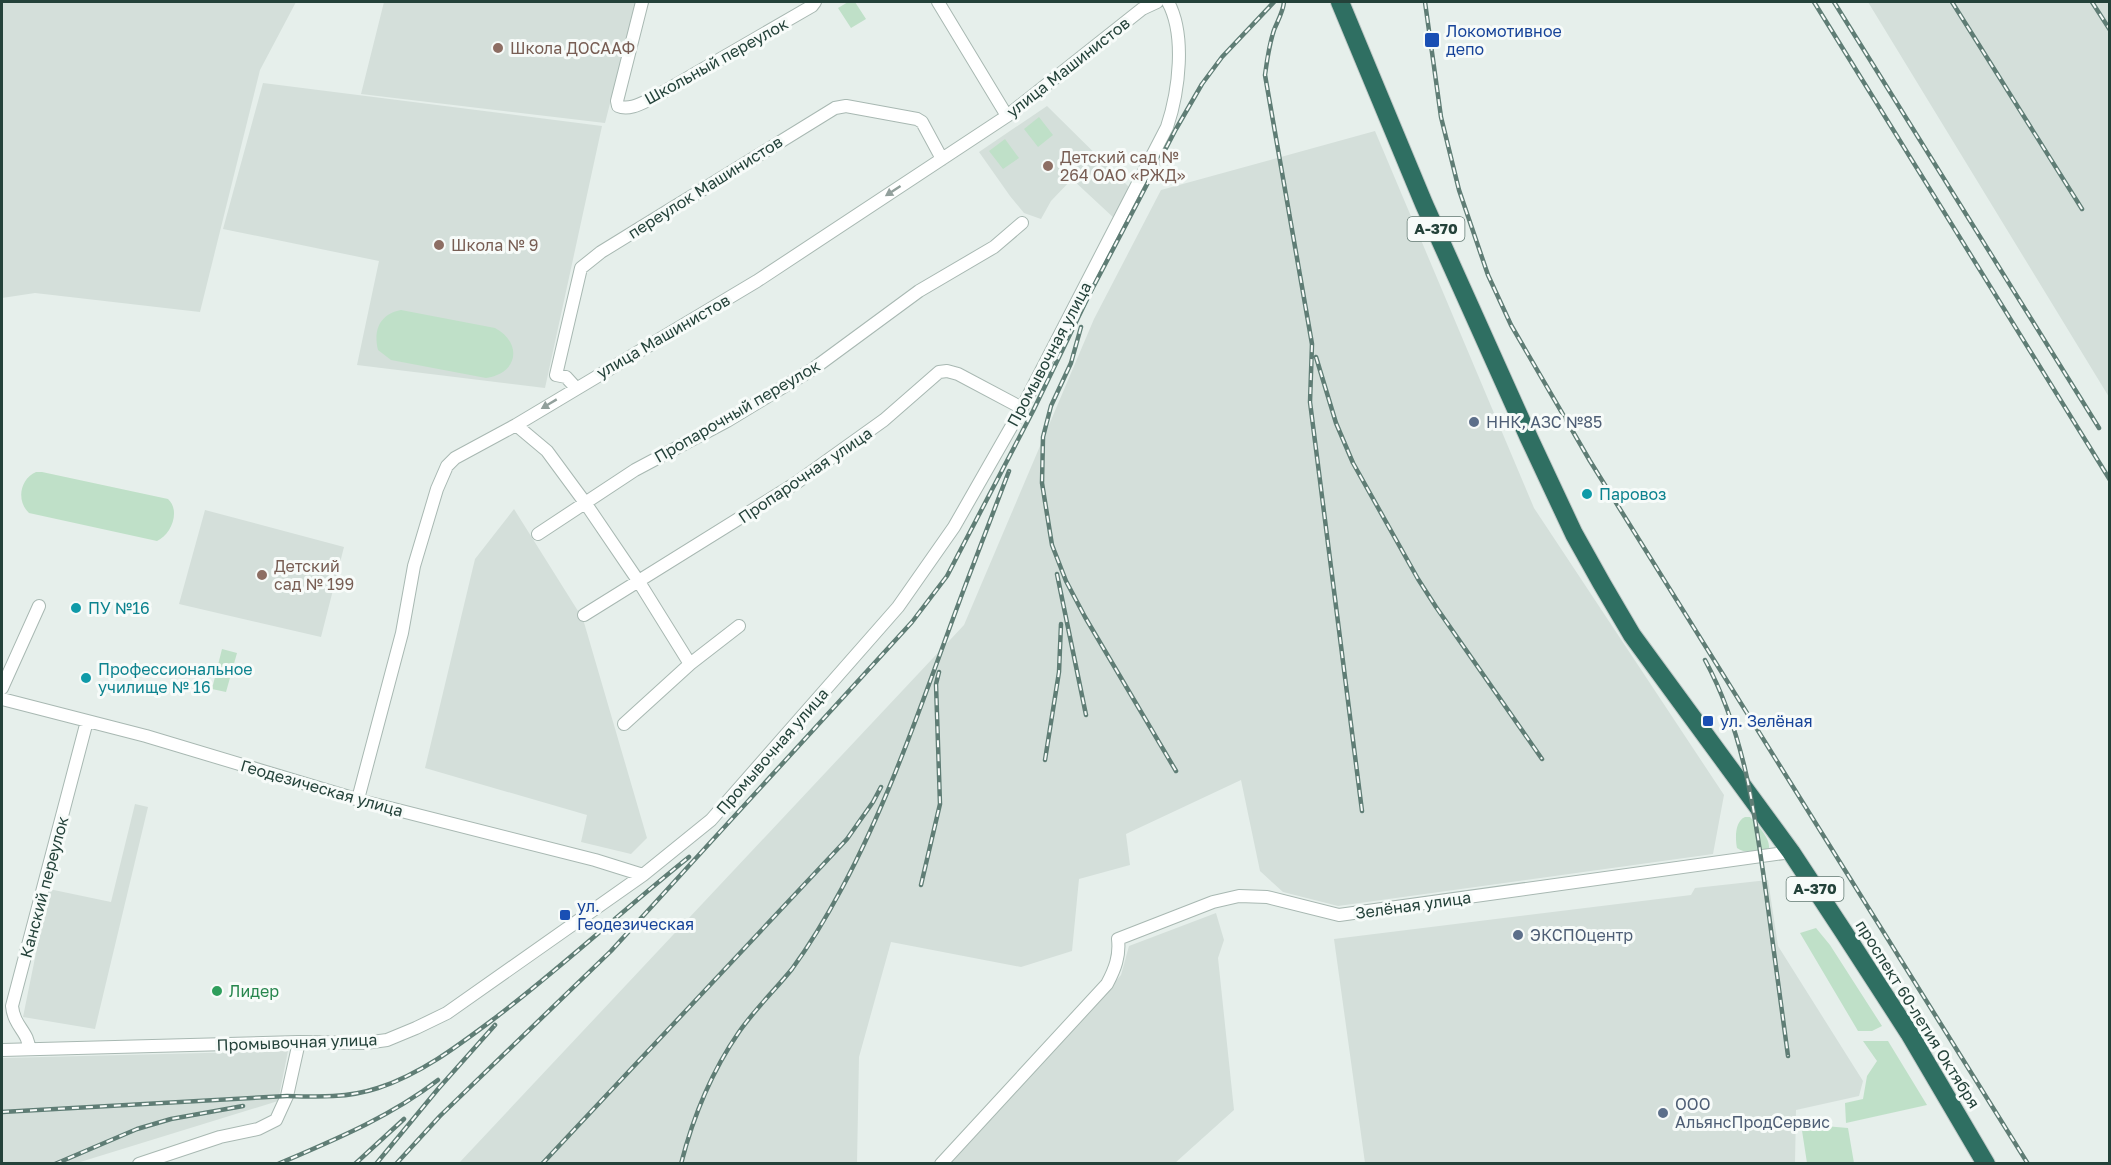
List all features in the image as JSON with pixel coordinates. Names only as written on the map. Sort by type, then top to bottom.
[{"type":"highway","name":"проспект 60-летия Октября","points":[[1340,2],[1424,204],[1533,448],[1575,534],[1632,635],[1791,852],[1864,962],[1986,1164]]},
{"type":"street","name":"Школьный переулок","points":[[642,2],[617,100],[620,107],[627,108],[652,98],[812,6],[815,2]]},
{"type":"street","points":[[938,2],[1006,116]]},
{"type":"street","name":"улица Машинистов","points":[[358,799],[402,633],[414,566],[437,489],[447,466],[455,458],[516,425],[757,281],[1006,116],[1140,5],[1158,2]]},
{"type":"street","name":"Промывочная улица","points":[[2,1050],[299,1042],[365,1043],[387,1040],[416,1029],[447,1013],[643,875],[711,820],[897,608],[966,509],[1022,408],[1167,127],[1175,102],[1180,45],[1174,13],[1168,2]]},
{"type":"street","name":"переулок Машинистов","points":[[576,388],[566,377],[556,375],[581,268],[601,252],[835,108],[846,106],[915,118],[922,122],[942,159]]},
{"type":"street","name":"Пропарочный переулок","points":[[538,534],[635,470],[727,421],[813,369],[919,291],[994,247],[1022,223]]},
{"type":"street","name":"Пропарочная улица","points":[[584,615],[804,477],[884,420],[939,372],[946,371],[957,375],[1022,408]]},
{"type":"street","points":[[516,425],[547,451],[586,504],[639,582],[690,664]]},
{"type":"street","points":[[2,688],[39,606]]},
{"type":"street","points":[[624,724],[690,664],[739,626]]},
{"type":"street","name":"Геодезическая улица","points":[[2,699],[87,721],[358,799],[595,860],[643,875]]},
{"type":"street","name":"Канский переулок","points":[[29,1049],[27,1038],[13,1017],[12,1006],[87,721]]},
{"type":"street","name":"Зелёная улица","points":[[941,1164],[1107,984],[1119,951],[1118,939],[1213,902],[1239,896],[1267,897],[1340,915],[1791,852]]},
{"type":"street","points":[[139,1164],[220,1137],[258,1129],[276,1120],[287,1096],[299,1042]]},
{"type":"shaded area","points":[[2,2],[296,2],[260,70],[200,312],[35,293],[2,298]]},
{"type":"shaded area","name":"Школа ДОСААФ","points":[[384,2],[636,2],[605,123],[361,94]]},
{"type":"shaded area","points":[[1868,2],[2109,2],[2109,397]]},
{"type":"shaded area","name":"Школа № 9","points":[[263,83],[602,126],[545,388],[357,365],[379,261],[223,229]]},
{"type":"shaded area","name":"Детский сад № 264 ОАО «РЖД»","points":[[1047,106],[1132,190],[1115,219],[1072,179],[1051,201],[1041,219],[1024,213],[979,152]]},
{"type":"shaded area","points":[[1375,131],[1534,508],[1724,795],[1713,854],[1338,906],[1283,892],[1260,871],[1241,780],[1126,834],[1130,865],[1079,879],[1072,951],[1021,967],[891,942],[859,1057],[857,1163],[459,1163],[964,625],[1094,319],[1161,190]]},
{"type":"shaded area","points":[[514,509],[583,619],[647,838],[631,854],[581,842],[587,815],[425,768],[475,559]]},
{"type":"shaded area","name":"Детский сад № 199","points":[[205,510],[344,547],[321,637],[179,604]]},
{"type":"shaded area","points":[[135,804],[148,807],[95,1029],[23,1017],[49,889],[111,902]]},
{"type":"shaded area","points":[[1768,880],[1778,946],[1863,1081],[1859,1096],[1796,1110],[1795,1163],[1365,1163],[1334,939],[1691,895],[1695,888]]},
{"type":"shaded area","points":[[1216,913],[1224,940],[1218,958],[1234,1110],[1175,1163],[950,1164],[1121,975],[1129,946]]},
{"type":"shaded area","points":[[288,1051],[278,1101],[77,1163],[2,1163],[2,1058]]},
{"type":"green space","points":[[848,2],[855,2],[866,19],[851,28],[838,8]]},
{"type":"green space","points":[[1039,117],[1053,135],[1038,147],[1024,129]]},
{"type":"green space","points":[[1005,139],[1019,158],[1003,169],[989,151]]},
{"type":"green space","points":[[401,310],[495,328],[504,334],[513,349],[510,364],[505,371],[486,378],[391,360],[378,350],[378,330],[383,319]]},
{"type":"green space","points":[[36,472],[168,499],[174,510],[173,522],[166,534],[157,541],[29,513],[22,503],[23,485]]},
{"type":"green space","points":[[222,649],[237,653],[226,692],[212,689]]},
{"type":"green space","points":[[1745,817],[1750,817],[1763,831],[1769,848],[1753,852],[1737,848],[1736,835],[1739,822]]},
{"type":"green space","points":[[1816,928],[1830,945],[1882,1026],[1872,1031],[1858,1031],[1800,933]]},
{"type":"green space","points":[[1863,1041],[1888,1041],[1927,1105],[1846,1123],[1845,1103],[1863,1099],[1867,1076],[1877,1061]]},
{"type":"green space","points":[[1801,1124],[1848,1128],[1854,1163],[1807,1163]]},
{"type":"railway","points":[[396,1164],[440,1116],[611,951],[912,622],[947,576],[1176,129],[1202,84],[1222,57],[1274,2]]},
{"type":"railway","points":[[1284,2],[1271,41],[1265,75],[1312,344],[1310,402],[1362,811]]},
{"type":"railway","points":[[1425,2],[1441,117],[1459,190],[1488,275],[1511,325],[1590,461],[2028,1164]]},
{"type":"railway","points":[[1814,2],[2110,480]]},
{"type":"railway","points":[[1834,2],[2099,428]]},
{"type":"railway","points":[[1952,2],[2082,209]]},
{"type":"railway","points":[[2092,2],[2110,30]]},
{"type":"railway","points":[[1081,327],[1071,363],[1051,406],[1043,437],[1042,483],[1052,545],[1066,581],[1085,617],[1176,771]]},
{"type":"railway","points":[[1316,357],[1336,423],[1353,463],[1418,579],[1542,759]]},
{"type":"railway","points":[[964,589],[1009,471]]},
{"type":"railway","points":[[1057,574],[1086,715]]},
{"type":"railway","points":[[681,1164],[691,1129],[720,1062],[745,1024],[806,949],[831,909],[861,851],[909,737],[967,581]]},
{"type":"railway","points":[[1045,760],[1059,672],[1061,624]]},
{"type":"railway","points":[[1705,660],[1729,716],[1746,774],[1762,863],[1788,1056]]},
{"type":"railway","points":[[921,885],[940,804],[936,684],[939,672]]},
{"type":"railway","points":[[542,1164],[847,839],[881,787]]},
{"type":"railway","points":[[2,1112],[287,1096],[333,1096],[355,1094],[378,1088],[424,1067],[481,1028],[520,999],[689,857]]},
{"type":"railway","points":[[376,1164],[495,1025]]},
{"type":"railway","points":[[278,1164],[381,1117],[438,1080]]},
{"type":"railway","points":[[55,1164],[137,1129],[171,1119],[243,1106]]},
{"type":"railway","points":[[355,1164],[404,1119]]},
{"type":"place","name":"Локомотивное депо","points":[[1432,40]]},
{"type":"place","name":"Школа ДОСААФ","points":[[498,48]]},
{"type":"place","name":"Детский сад № 264 ОАО «РЖД»","points":[[1048,166]]},
{"type":"place","name":"Школа № 9","points":[[439,245]]},
{"type":"place","name":"ННК, АЗС №85","points":[[1474,422]]},
{"type":"place","name":"Паровоз","points":[[1587,494]]},
{"type":"place","name":"Детский сад № 199","points":[[262,575]]},
{"type":"place","name":"ПУ №16","points":[[76,608]]},
{"type":"place","name":"Профессиональное училище № 16","points":[[86,678]]},
{"type":"place","name":"ул. Зелёная","points":[[1708,721]]},
{"type":"place","name":"ул. Геодезическая","points":[[565,915]]},
{"type":"place","name":"ЭКСПОцентр","points":[[1518,935]]},
{"type":"place","name":"Лидер","points":[[217,991]]},
{"type":"place","name":"ООО АльянсПродСервис","points":[[1663,1113]]}]
